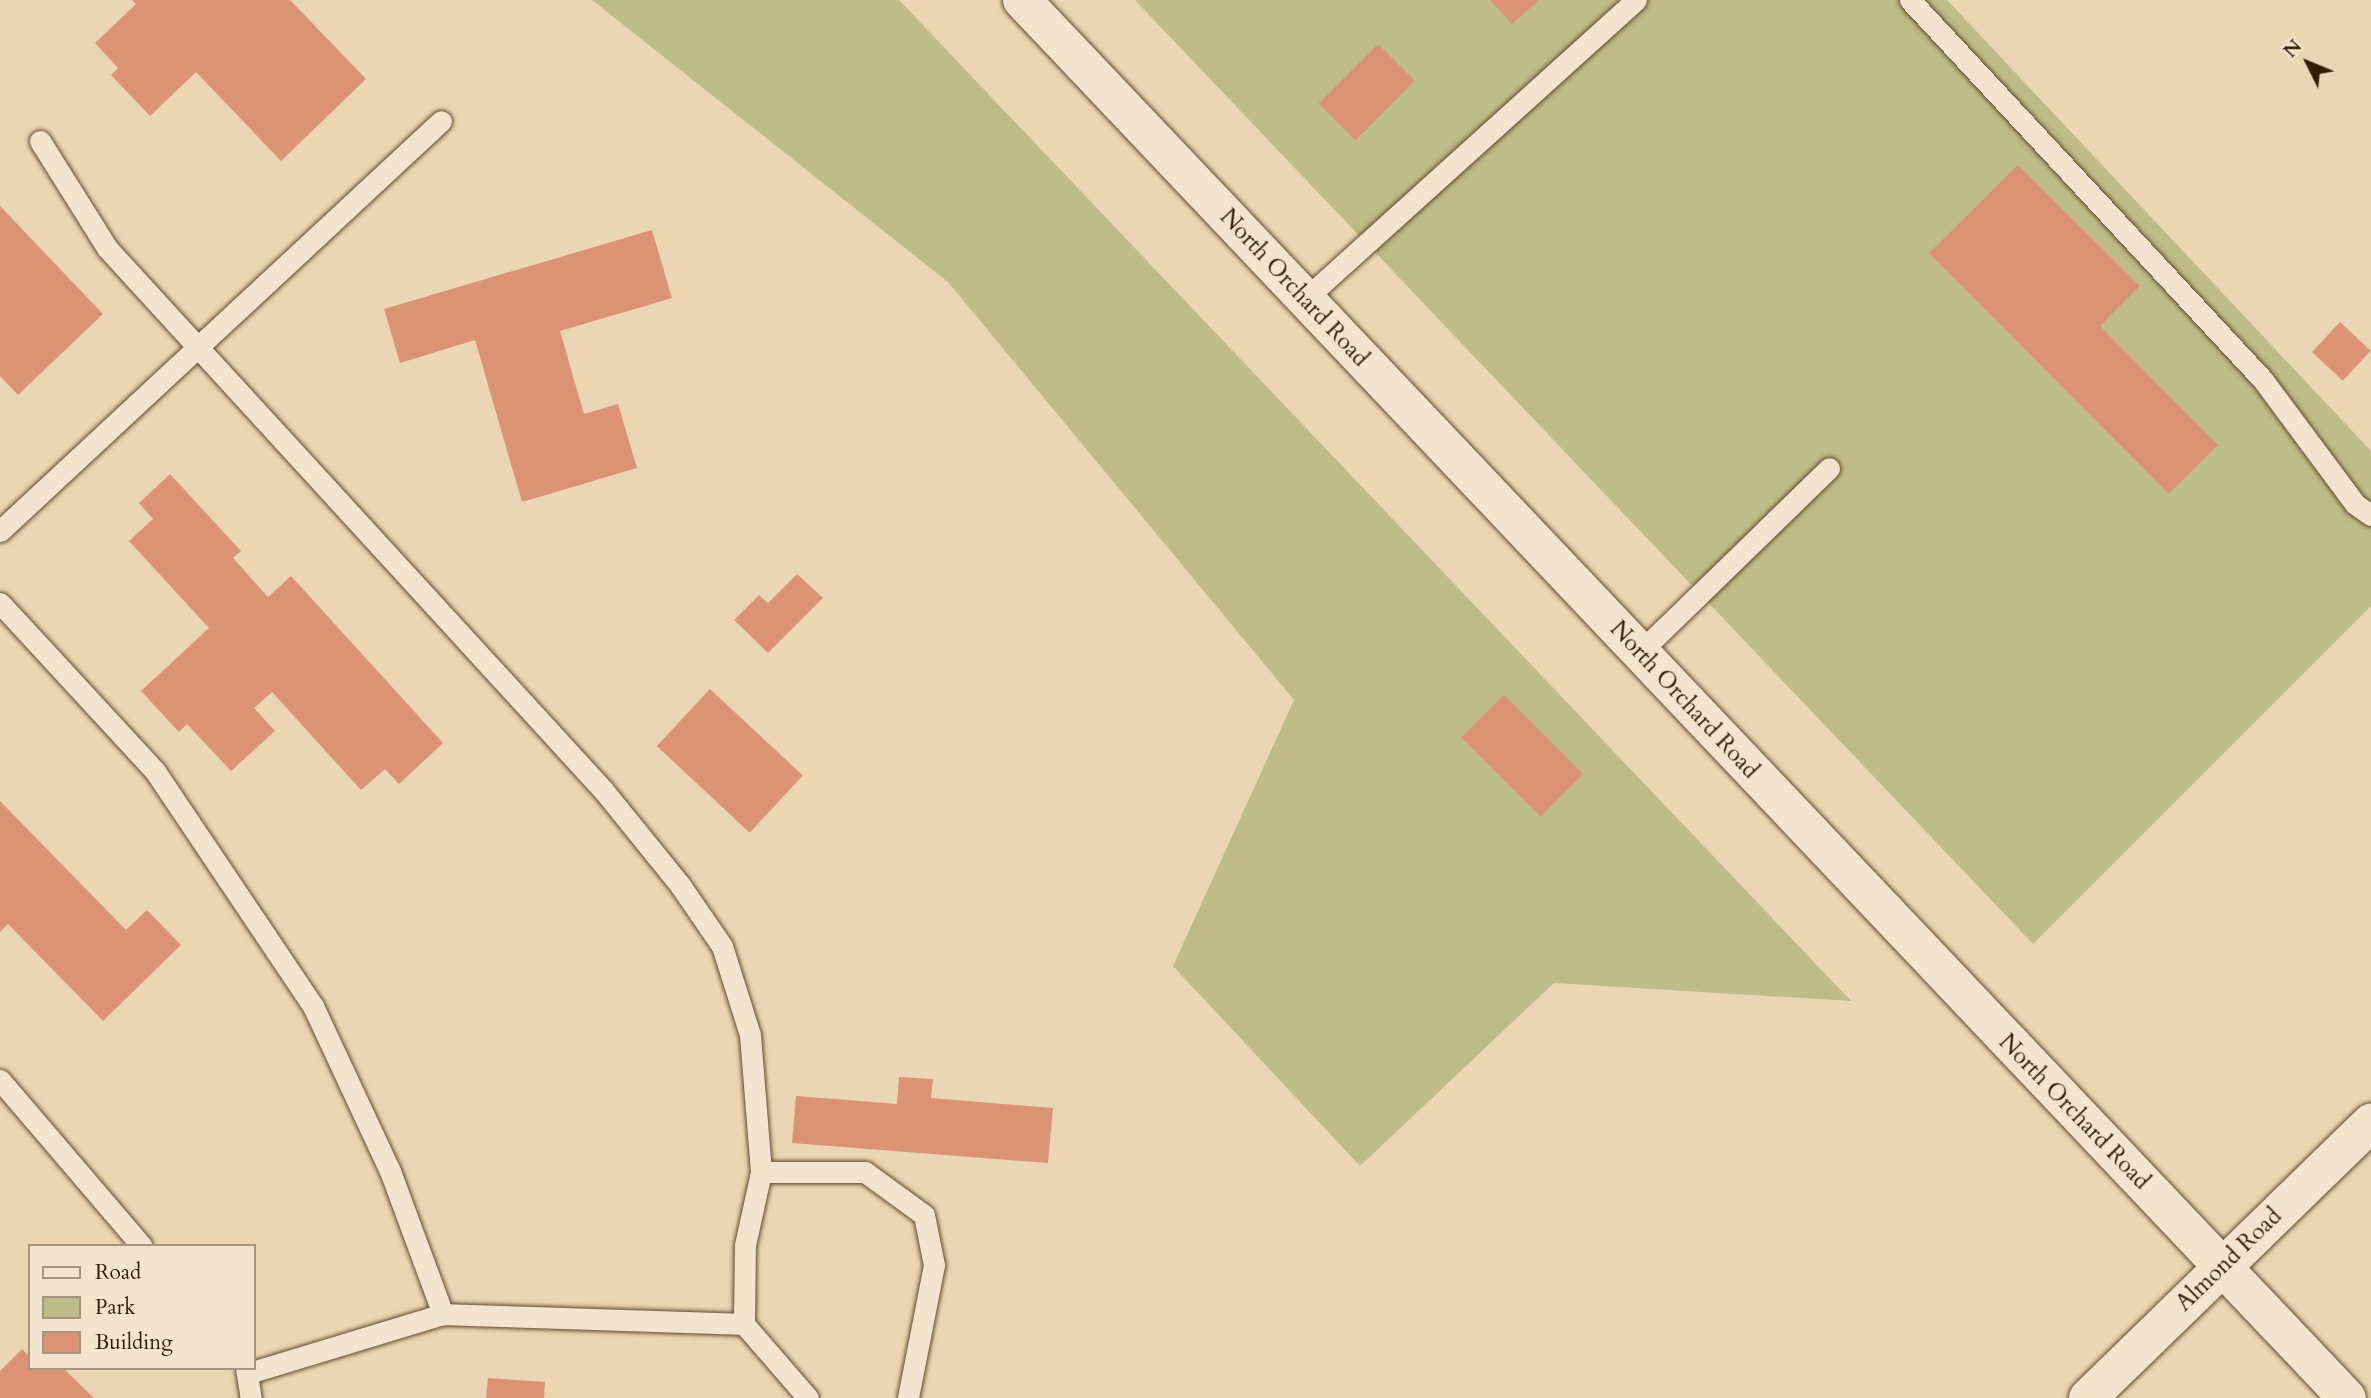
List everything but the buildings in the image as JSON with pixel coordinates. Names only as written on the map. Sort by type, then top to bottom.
[{"type":"street","name":"North Orchard Road","points":[[1022,0],[2347,1398]]},
{"type":"street","name":"Almond Road","points":[[2088,1398],[2371,1123]]},
{"type":"lane","points":[[1305,299],[1636,0]]},
{"type":"lane","points":[[1910,0],[2263,380],[2355,504],[2371,515]]},
{"type":"lane","points":[[0,531],[441,121]]},
{"type":"lane","points":[[40,141],[107,248],[604,791],[680,885],[722,946],[750,1035],[761,1172],[745,1245],[744,1324],[808,1398]]},
{"type":"lane","points":[[1639,653],[1829,468]]},
{"type":"lane","points":[[0,603],[155,771],[313,1006],[390,1171],[443,1314]]},
{"type":"lane","points":[[0,1080],[140,1244]]},
{"type":"lane","points":[[761,1172],[865,1172],[924,1215],[934,1265],[908,1398]]},
{"type":"lane","points":[[256,1367],[443,1314],[744,1324]]},
{"type":"lane","points":[[247,1370],[251,1398]]},
{"type":"green space","points":[[592,0],[899,0],[1851,1001],[1554,983],[1360,1166],[1173,966],[1294,700],[948,282]]},
{"type":"green space","points":[[1135,0],[1947,0],[2371,451],[2371,606],[2033,944]]}]
